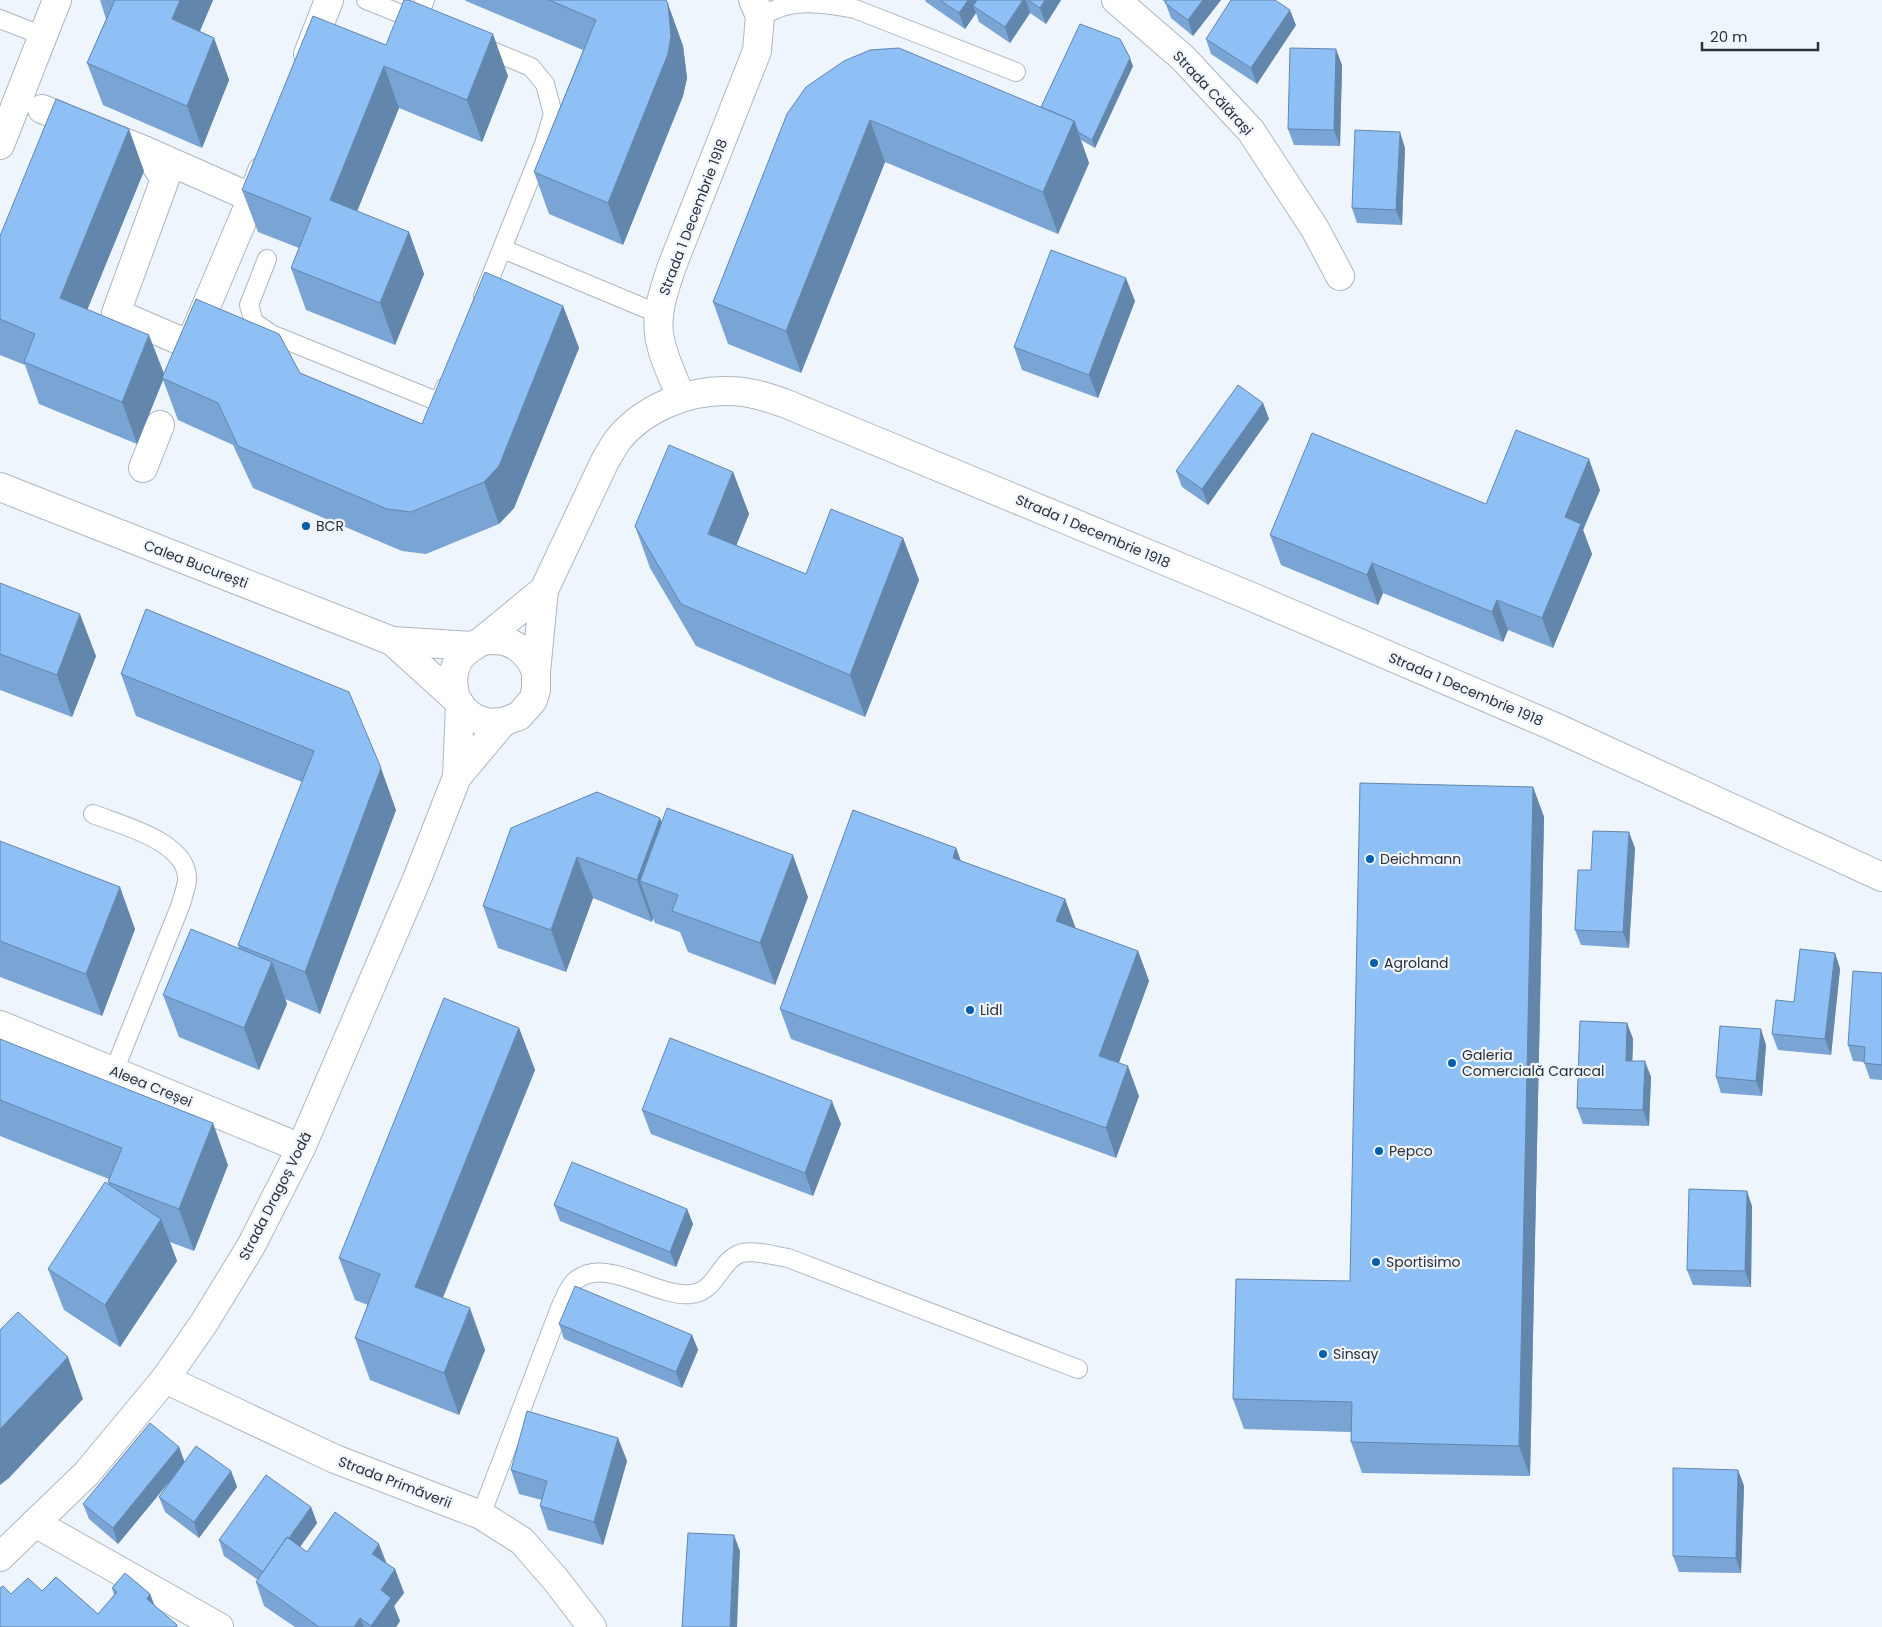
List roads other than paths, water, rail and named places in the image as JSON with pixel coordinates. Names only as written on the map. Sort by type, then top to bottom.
[{"type":"street","points":[[0,145],[57,0]]},
{"type":"street","points":[[298,81],[329,0]]},
{"type":"street","name":"Strada Călărași","points":[[1116,0],[1183,58],[1251,131],[1315,229],[1340,276]]},
{"type":"street","name":"Strada 1 Decembrie 1918","points":[[756,8],[758,51],[672,266],[659,314],[659,334],[666,360],[681,397],[706,392],[731,391],[760,395],[789,405],[1252,597],[1528,716],[1882,877]]},
{"type":"street","points":[[42,109],[146,151],[252,198]]},
{"type":"street","points":[[146,151],[165,179],[116,314],[187,352],[270,153]]},
{"type":"street","points":[[392,641],[474,718],[488,723],[503,722],[519,716],[533,700],[536,690],[544,590],[601,469],[618,441],[635,423],[659,407],[681,397]]},
{"type":"street","points":[[143,468],[160,425]]},
{"type":"street","name":"Calea București","points":[[0,487],[392,641]]},
{"type":"street","points":[[457,777],[458,702],[453,686],[453,674],[458,661],[466,650],[544,590]]},
{"type":"street","points":[[392,641],[476,644],[489,639],[503,640],[515,644],[526,654],[533,662],[536,672]]},
{"type":"street","points":[[457,777],[503,722]]},
{"type":"street","name":"Strada Dragoș Vodă","points":[[0,1557],[87,1472],[165,1379],[204,1323],[251,1246],[301,1148],[417,878],[457,777]]},
{"type":"street","name":"Aleea Creșei","points":[[0,1025],[301,1148]]},
{"type":"street","name":"Strada Primăverii","points":[[165,1379],[335,1459],[481,1515],[522,1541],[556,1580],[592,1627]]},
{"type":"street","points":[[35,1523],[219,1627]]},
{"type":"lane","points":[[366,0],[434,27]]},
{"type":"lane","points":[[417,20],[425,0]]},
{"type":"lane","points":[[756,8],[796,4],[831,4],[847,8],[1016,72]]},
{"type":"lane","points":[[0,19],[43,36]]},
{"type":"lane","points":[[461,38],[532,67],[545,84],[553,114],[544,144],[477,311]]},
{"type":"lane","points":[[503,248],[659,314]]},
{"type":"lane","points":[[268,260],[249,305],[254,322],[271,334],[439,402],[450,374]]},
{"type":"lane","points":[[93,814],[160,840],[181,859],[187,880],[181,904],[114,1071]]},
{"type":"lane","points":[[481,1515],[560,1308],[574,1282],[588,1273],[617,1274],[674,1294],[693,1294],[713,1284],[721,1269],[739,1254],[761,1253],[788,1258],[1078,1369]]},
{"type":"place","name":"BCR","points":[[306,526]]},
{"type":"place","name":"Deichmann","points":[[1370,859]]},
{"type":"place","name":"Agroland","points":[[1374,963]]},
{"type":"place","name":"Lidl","points":[[970,1010]]},
{"type":"place","name":"Galeria Comercială Caracal","points":[[1452,1063]]},
{"type":"place","name":"Pepco","points":[[1379,1151]]},
{"type":"place","name":"Sportisimo","points":[[1376,1262]]},
{"type":"place","name":"Sinsay","points":[[1323,1354]]}]
